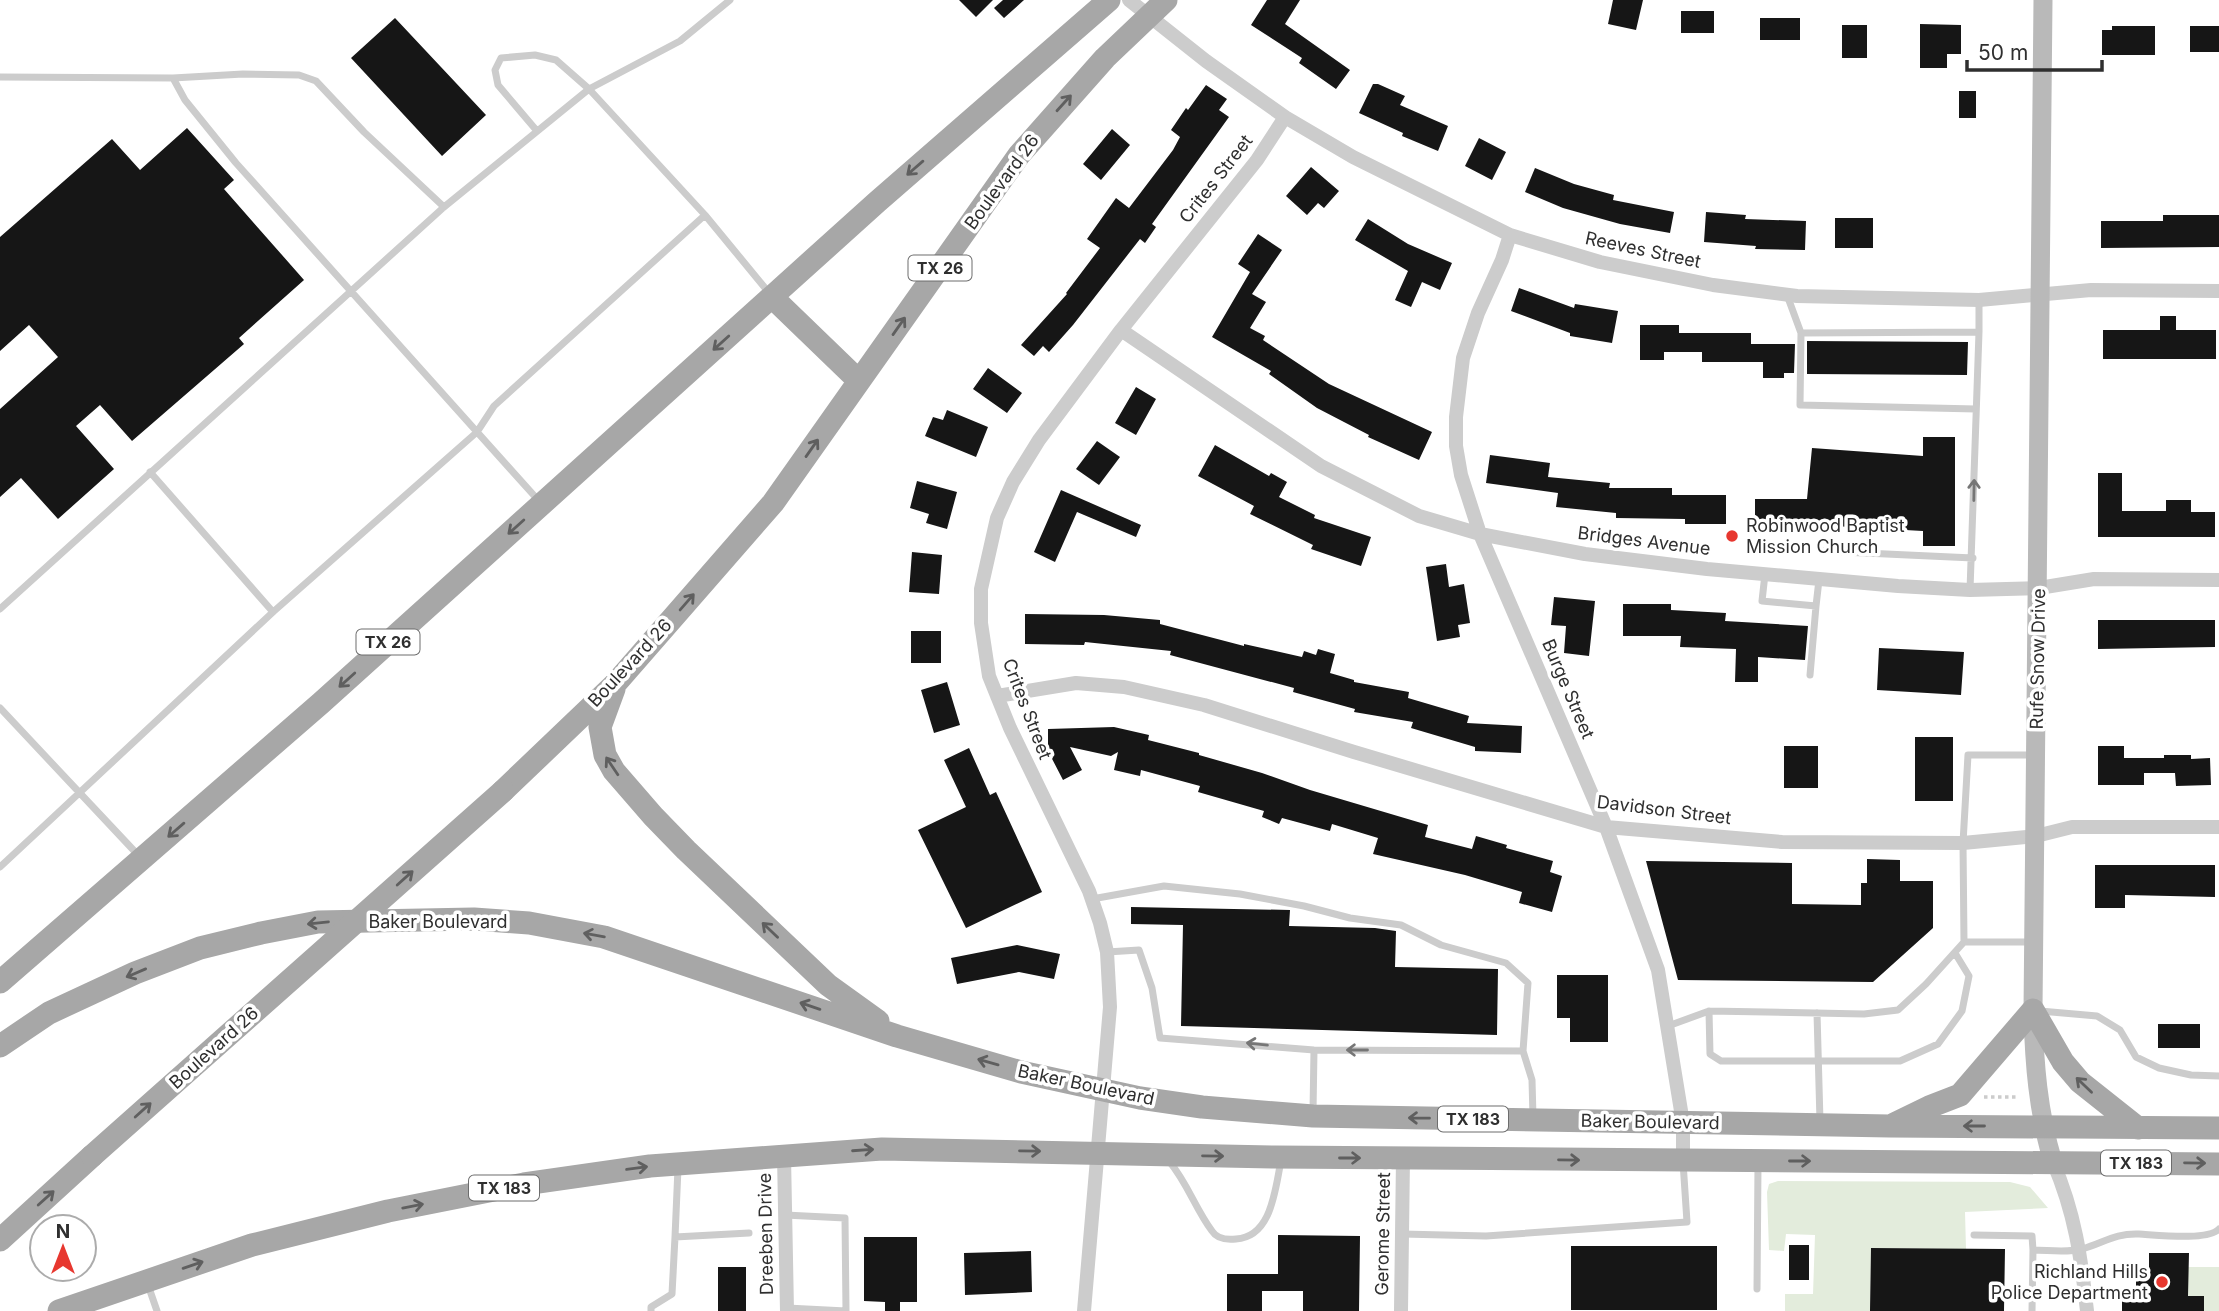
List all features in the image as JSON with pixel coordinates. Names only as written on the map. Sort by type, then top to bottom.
[{"type":"main road","name":"TX 26","points":[[0,982],[321,703],[887,193],[1109,0]]},
{"type":"main road","name":"Boulevard 26","points":[[0,1240],[503,791],[615,683],[773,503],[1019,155],[1105,58],[1166,0]]},
{"type":"main road","name":"Rufe Snow Drive","points":[[2043,0],[2033,1010],[2034,1053],[2042,1127],[2053,1162]]},
{"type":"main road","points":[[772,297],[859,381]]},
{"type":"main road","points":[[615,683],[600,727],[605,755],[614,771],[677,841],[828,985],[897,1036]]},
{"type":"main road","name":"Baker Boulevard","points":[[0,1046],[49,1013],[135,973],[200,948],[318,922],[474,919],[529,923],[604,937],[897,1036],[1021,1072],[1202,1107],[1313,1116],[1890,1126],[2219,1128]]},
{"type":"main road","points":[[1890,1126],[1960,1095],[2033,1010],[2063,1062],[2080,1082],[2138,1128]]},
{"type":"main road","name":"TX 183","points":[[59,1311],[97,1305],[147,1282],[252,1245],[388,1211],[524,1184],[678,1164],[882,1149],[1683,1162],[2219,1164]]},
{"type":"street","name":"Reeves Street","points":[[1129,0],[1206,61],[1285,117],[1353,158],[1510,235],[1600,262],[1713,285],[1787,295],[1979,300],[2091,290],[2219,291]]},
{"type":"street","name":"Crites Street","points":[[1084,1311],[1110,1007],[1107,952],[1091,899],[1010,728],[989,676],[981,623],[981,589],[997,518],[1013,482],[1039,440],[1121,330],[1257,160],[1285,117]]},
{"type":"street","name":"Burge Street","points":[[1510,235],[1463,358],[1456,417],[1456,446],[1461,475],[1480,534],[1606,827],[1658,970],[1683,1122],[1683,1162]]},
{"type":"street","name":"Bridges Avenue","points":[[1121,330],[1321,466],[1419,516],[1480,534],[1585,554],[1765,574],[1970,590],[2039,588],[2094,579],[2219,580]]},
{"type":"street","name":"Davidson Street","points":[[997,696],[1076,683],[1124,687],[1204,705],[1606,827],[1782,842],[1964,843],[2036,836],[2072,827],[2219,827]]},
{"type":"street","name":"Dreeben Drive","points":[[784,1156],[787,1309]]},
{"type":"street","name":"Gerome Street","points":[[1401,1311],[1403,1158]]},
{"type":"street","name":"Rufe Snow Drive","points":[[2053,1162],[2067,1195],[2080,1250],[2087,1311]]},
{"type":"lane","points":[[0,609],[349,290],[444,207],[589,89],[680,41],[730,0]]},
{"type":"lane","points":[[537,131],[498,85],[495,70],[501,58],[535,55],[556,60],[589,89],[705,215],[772,297]]},
{"type":"lane","points":[[0,78],[299,75],[316,81],[364,132],[444,207]]},
{"type":"lane","points":[[173,78],[186,100],[236,163],[541,504]]},
{"type":"lane","points":[[0,867],[273,612],[477,432],[494,406],[705,215]]},
{"type":"lane","points":[[1787,295],[1801,333],[1800,405],[1976,409]]},
{"type":"lane","points":[[1970,590],[1979,300]]},
{"type":"lane","points":[[1801,333],[1979,332]]},
{"type":"lane","points":[[150,472],[273,612]]},
{"type":"lane","points":[[1821,551],[1973,558]]},
{"type":"lane","points":[[1765,574],[1762,601],[1816,606]]},
{"type":"lane","points":[[1810,675],[1819,579]]},
{"type":"lane","points":[[0,708],[142,859]]},
{"type":"lane","points":[[1668,1026],[1709,1011],[1864,1014],[1898,1010],[1964,942],[1964,843],[1968,755],[2036,755]]},
{"type":"lane","points":[[1091,899],[1164,887],[1240,894],[1350,918],[1401,925],[1441,945],[1506,963],[1528,983],[1523,1051],[1532,1080],[1533,1120]]},
{"type":"lane","points":[[1964,942],[2035,942]]},
{"type":"lane","points":[[1107,952],[1139,950],[1152,988],[1160,1038],[1314,1050],[1523,1051]]},
{"type":"lane","points":[[1709,1011],[1710,1054],[1721,1062],[1900,1061],[1938,1044],[1962,1011],[1969,976],[1955,953]]},
{"type":"lane","points":[[2033,1010],[2098,1016],[2120,1030],[2136,1057],[2191,1075],[2219,1076]]},
{"type":"lane","points":[[1817,1013],[1820,1125]]},
{"type":"lane","points":[[1313,1116],[1314,1050]]},
{"type":"lane","points":[[1164,1155],[1184,1179],[1213,1234],[1224,1240],[1249,1238],[1256,1233],[1271,1208],[1282,1157]]},
{"type":"lane","points":[[1757,1289],[1758,1161]]},
{"type":"lane","points":[[1402,1234],[1486,1236],[1687,1222],[1683,1162]]},
{"type":"lane","points":[[650,1311],[651,1307],[672,1294],[678,1164]]},
{"type":"lane","points":[[785,1215],[845,1218],[846,1311],[787,1309]]},
{"type":"lane","points":[[2033,1250],[2080,1250],[2108,1237],[2129,1234],[2203,1236],[2216,1233],[2219,1229]]},
{"type":"lane","points":[[676,1237],[749,1233]]},
{"type":"lane","points":[[1974,1235],[2032,1236],[2032,1311]]},
{"type":"lane","points":[[147,1282],[156,1311]]},
{"type":"path","points":[[1975,1098],[2018,1097]]},
{"type":"green space","points":[[1778,1181],[2010,1182],[2030,1187],[2048,1208],[1965,1212],[1966,1249],[1871,1248],[1870,1311],[1785,1311],[1785,1294],[1813,1294],[1815,1235],[1786,1234],[1784,1251],[1769,1250],[1767,1192],[1769,1184]]},
{"type":"green space","points":[[2188,1267],[2219,1267],[2219,1311],[2204,1311],[2188,1296]]},
{"type":"building","points":[[959,0],[993,0],[976,17]]},
{"type":"building","points":[[1003,0],[1024,0],[1004,18],[994,8]]},
{"type":"building","points":[[1267,0],[1300,0],[1285,24],[1350,70],[1336,89],[1299,63],[1302,58],[1251,25]]},
{"type":"building","points":[[1613,0],[1643,0],[1636,30],[1608,24]]},
{"type":"building","points":[[1681,11],[1714,11],[1714,33],[1681,33]]},
{"type":"building","points":[[395,18],[486,115],[442,156],[351,58]]},
{"type":"building","points":[[1760,18],[1800,18],[1800,40],[1760,40]]},
{"type":"building","points":[[1920,24],[1961,25],[1961,54],[1947,54],[1947,68],[1920,68]]},
{"type":"building","points":[[1842,25],[1867,25],[1867,58],[1842,58]]},
{"type":"building","points":[[2112,26],[2155,26],[2155,55],[2102,55],[2102,30],[2112,30]]},
{"type":"building","points":[[2190,26],[2219,26],[2219,52],[2190,52]]},
{"type":"building","points":[[1373,84],[1405,96],[1400,105],[1448,126],[1438,151],[1359,113]]},
{"type":"building","points":[[1206,85],[1227,99],[1219,110],[1229,117],[1152,224],[1156,227],[1145,243],[1140,239],[1049,352],[1043,346],[1034,356],[1021,345],[1067,294],[1100,248],[1087,239],[1116,198],[1129,208],[1173,150],[1180,137],[1171,130]]},
{"type":"building","points":[[1959,91],[1976,91],[1976,118],[1959,118]]},
{"type":"building","points":[[187,128],[234,180],[224,189],[304,280],[239,338],[244,344],[132,441],[100,405],[76,426],[114,469],[58,519],[21,478],[0,497],[0,409],[58,357],[29,325],[0,351],[0,237],[112,139],[140,170]]},
{"type":"building","points":[[1112,129],[1130,145],[1101,180],[1083,164]]},
{"type":"building","points":[[1479,138],[1506,152],[1492,180],[1465,166]]},
{"type":"building","points":[[1311,167],[1339,191],[1324,208],[1318,203],[1307,215],[1286,196]]},
{"type":"building","points":[[1535,168],[1574,184],[1614,195],[1613,200],[1674,212],[1670,233],[1620,224],[1563,208],[1525,192]]},
{"type":"building","points":[[1706,212],[1746,215],[1745,219],[1806,221],[1805,250],[1755,249],[1756,246],[1704,242]]},
{"type":"building","points":[[2163,215],[2219,215],[2219,247],[2101,248],[2101,221],[2163,221]]},
{"type":"building","points":[[1835,218],[1873,218],[1873,248],[1835,248]]},
{"type":"building","points":[[1368,219],[1408,244],[1452,263],[1440,290],[1422,282],[1411,307],[1395,300],[1408,271],[1355,240]]},
{"type":"building","points":[[1258,234],[1282,250],[1252,294],[1266,302],[1250,328],[1265,336],[1263,340],[1329,384],[1432,432],[1419,460],[1368,437],[1369,435],[1317,408],[1269,374],[1271,371],[1212,337],[1250,272],[1238,264]]},
{"type":"building","points":[[1519,288],[1574,308],[1575,304],[1618,311],[1612,343],[1570,336],[1570,333],[1511,311]]},
{"type":"building","points":[[2160,316],[2176,316],[2176,330],[2216,330],[2216,359],[2103,359],[2103,330],[2160,330]]},
{"type":"building","points":[[1640,325],[1679,325],[1679,333],[1751,333],[1751,344],[1795,344],[1794,373],[1784,373],[1784,378],[1763,378],[1763,362],[1702,362],[1702,352],[1664,352],[1664,360],[1640,360]]},
{"type":"building","points":[[1807,341],[1968,342],[1967,375],[1807,374]]},
{"type":"building","points":[[988,368],[1022,393],[1007,413],[973,389]]},
{"type":"building","points":[[1136,387],[1156,399],[1136,435],[1115,423]]},
{"type":"building","points":[[947,410],[988,427],[976,457],[925,436],[933,417],[943,420]]},
{"type":"building","points":[[1923,437],[1955,437],[1955,546],[1923,546],[1923,531],[1797,524],[1797,531],[1755,531],[1755,499],[1807,499],[1812,448],[1923,456]]},
{"type":"building","points":[[1097,441],[1120,457],[1099,485],[1076,469]]},
{"type":"building","points":[[1215,445],[1269,476],[1271,473],[1287,482],[1279,497],[1315,515],[1314,518],[1371,537],[1361,566],[1311,549],[1313,545],[1250,514],[1254,506],[1198,476]]},
{"type":"building","points":[[1490,455],[1550,463],[1548,477],[1610,483],[1609,488],[1672,488],[1672,495],[1726,495],[1726,524],[1685,524],[1685,519],[1616,518],[1616,513],[1556,507],[1558,493],[1486,483]]},
{"type":"building","points":[[2098,473],[2122,473],[2122,511],[2166,511],[2166,500],[2191,500],[2191,512],[2215,512],[2215,537],[2098,537]]},
{"type":"building","points":[[917,481],[957,492],[947,529],[926,523],[929,514],[910,508]]},
{"type":"building","points":[[1061,490],[1141,525],[1136,537],[1077,512],[1055,562],[1034,552]]},
{"type":"building","points":[[912,552],[942,555],[939,594],[909,592]]},
{"type":"building","points":[[1446,564],[1449,587],[1464,584],[1470,623],[1458,625],[1460,637],[1437,641],[1426,567]]},
{"type":"building","points":[[1554,597],[1595,601],[1589,656],[1564,653],[1566,626],[1551,625]]},
{"type":"building","points":[[1623,604],[1671,604],[1671,610],[1726,613],[1725,621],[1808,626],[1805,660],[1758,657],[1758,682],[1735,682],[1736,649],[1680,647],[1681,636],[1623,636]]},
{"type":"building","points":[[1025,614],[1104,615],[1160,620],[1160,624],[1244,646],[1302,657],[1304,651],[1316,655],[1318,649],[1335,654],[1330,673],[1354,682],[1409,692],[1408,698],[1469,716],[1467,723],[1522,726],[1521,753],[1475,751],[1475,747],[1411,728],[1413,722],[1354,712],[1355,709],[1293,692],[1294,688],[1170,655],[1171,651],[1085,642],[1084,645],[1025,644]]},
{"type":"building","points":[[2098,620],[2215,620],[2215,647],[2098,649]]},
{"type":"building","points":[[911,631],[941,631],[941,663],[911,663]]},
{"type":"building","points":[[1879,648],[1964,652],[1961,695],[1877,690]]},
{"type":"building","points":[[947,682],[960,725],[934,733],[921,690]]},
{"type":"building","points":[[1114,727],[1149,735],[1148,740],[1199,753],[1428,825],[1425,837],[1472,849],[1476,836],[1507,845],[1506,848],[1553,861],[1550,872],[1562,876],[1552,912],[1519,903],[1522,892],[1465,875],[1373,854],[1378,838],[1332,824],[1330,831],[1282,818],[1279,824],[1262,817],[1264,811],[1198,792],[1200,786],[1141,770],[1140,776],[1114,770],[1118,752],[1111,756],[1070,747],[1082,770],[1063,780],[1048,751],[1048,729]]},
{"type":"building","points":[[1915,737],[1953,737],[1953,801],[1915,801]]},
{"type":"building","points":[[1784,746],[1818,746],[1818,788],[1784,788]]},
{"type":"building","points":[[2098,746],[2124,746],[2124,758],[2191,755],[2191,759],[2210,758],[2211,785],[2176,786],[2175,773],[2144,773],[2144,785],[2098,785]]},
{"type":"building","points":[[969,748],[990,795],[996,792],[1042,892],[966,928],[918,830],[966,807],[944,760]]},
{"type":"building","points":[[1867,859],[1900,860],[1900,881],[1933,881],[1933,928],[1873,982],[1678,980],[1646,861],[1792,863],[1792,904],[1861,905],[1861,883],[1867,883]]},
{"type":"building","points":[[2095,865],[2215,865],[2215,897],[2125,895],[2125,908],[2095,908]]},
{"type":"building","points":[[1131,907],[1290,910],[1289,926],[1396,931],[1395,967],[1498,969],[1497,1035],[1181,1026],[1183,925],[1131,924]]},
{"type":"building","points":[[1017,945],[1060,954],[1054,979],[1019,972],[957,984],[951,958]]},
{"type":"building","points":[[1557,975],[1608,975],[1608,1042],[1570,1042],[1570,1018],[1557,1018]]},
{"type":"building","points":[[2158,1024],[2200,1024],[2200,1048],[2158,1048]]},
{"type":"building","points":[[1278,1235],[1360,1236],[1359,1311],[1303,1311],[1303,1291],[1262,1291],[1262,1311],[1227,1311],[1227,1274],[1278,1274]]},
{"type":"building","points":[[864,1237],[917,1237],[917,1302],[900,1302],[900,1311],[885,1311],[885,1302],[864,1301]]},
{"type":"building","points":[[1789,1245],[1809,1245],[1809,1280],[1789,1280]]},
{"type":"building","points":[[1571,1246],[1717,1246],[1717,1310],[1571,1310]]},
{"type":"building","points":[[1871,1248],[2005,1249],[2004,1311],[1870,1311]]},
{"type":"building","points":[[1031,1251],[1032,1292],[965,1295],[964,1253]]},
{"type":"building","name":"Richland Hills Police Department","points":[[2149,1253],[2189,1253],[2188,1296],[2204,1296],[2204,1311],[2122,1311],[2122,1296],[2136,1296],[2136,1269],[2149,1269]]},
{"type":"building","points":[[718,1267],[746,1267],[746,1311],[718,1311]]},
{"type":"place","name":"Robinwood Baptist Mission Church","points":[[1732,536]]},
{"type":"place","name":"Richland Hills Police Department","points":[[2162,1282]]}]
